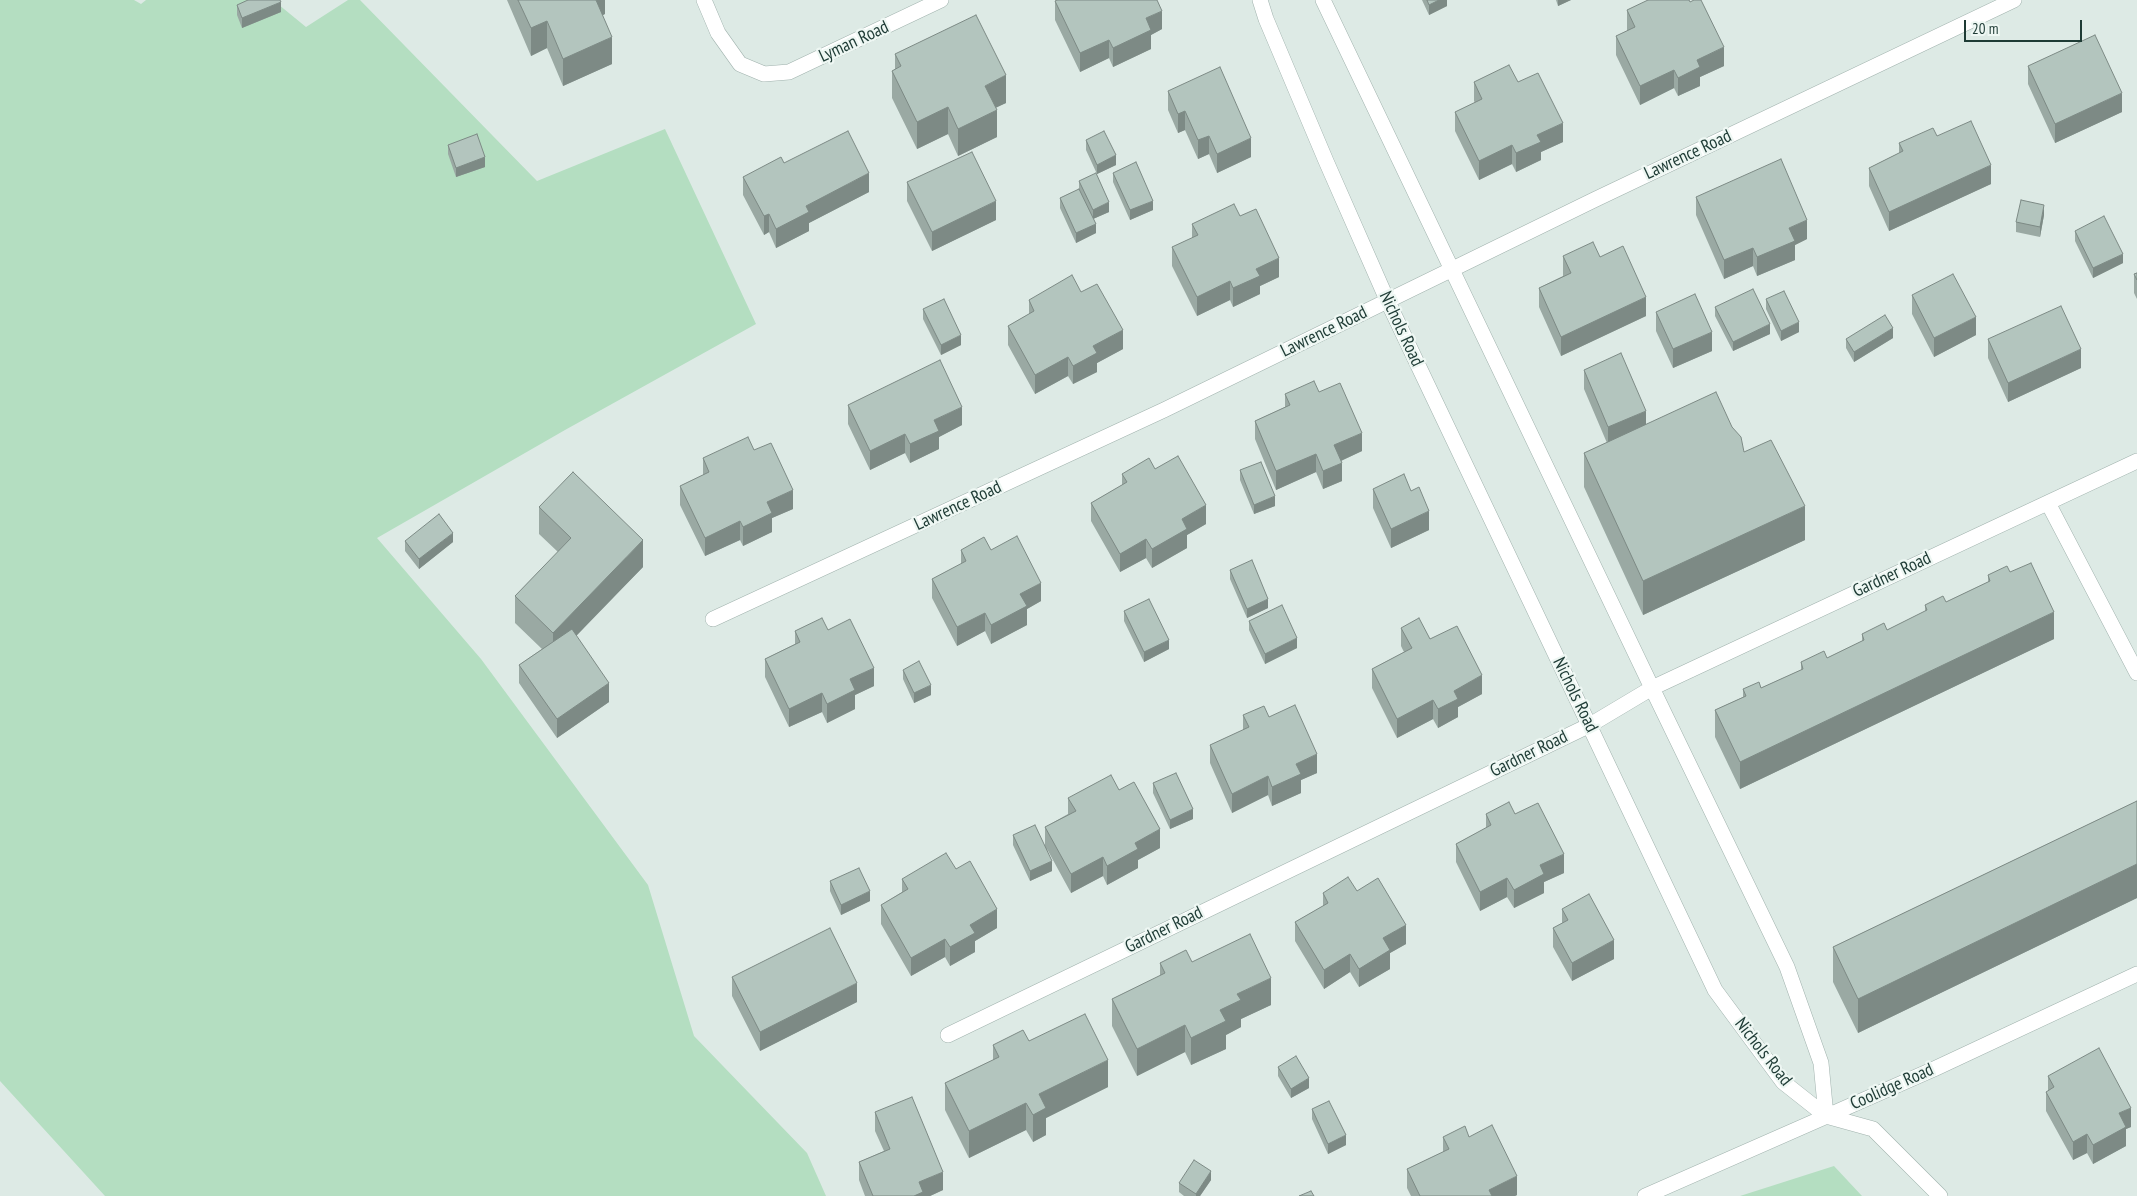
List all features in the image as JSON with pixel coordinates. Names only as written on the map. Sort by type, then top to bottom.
[{"type":"street","name":"Lyman Road","points":[[704,0],[718,33],[740,64],[764,74],[789,72],[941,0]]},
{"type":"street","name":"Nichols Road","points":[[1260,0],[1266,19],[1326,161],[1388,302],[1716,990],[1783,1082],[1826,1116]]},
{"type":"street","name":"Nichols Road","points":[[1323,0],[1787,966],[1821,1063],[1826,1116]]},
{"type":"street","name":"Lawrence Road","points":[[713,619],[1155,414],[1388,302],[1453,268],[2014,0]]},
{"type":"street","name":"Gardner Road","points":[[948,1035],[1590,725],[1652,688],[2137,461]]},
{"type":"street","points":[[2048,503],[2137,673]]},
{"type":"street","name":"Coolidge Road","points":[[1645,1196],[1934,1069],[2137,974]]},
{"type":"street","points":[[1826,1116],[1873,1129],[1940,1196]]},
{"type":"green space","points":[[0,0],[134,0],[141,4],[146,0],[273,0],[306,27],[348,0],[360,0],[537,181],[665,129],[756,324],[565,430],[377,538],[481,659],[648,885],[694,1036],[807,1153],[826,1196],[105,1196],[0,1081]]},
{"type":"green space","points":[[1834,1166],[1862,1196],[1740,1196]]},
{"type":"building","points":[[248,0],[280,0],[281,2],[242,18],[237,5]]},
{"type":"building","points":[[518,0],[596,0],[612,37],[563,59],[547,21],[531,28]]},
{"type":"building","points":[[1157,0],[1162,11],[1146,18],[1151,30],[1113,48],[1109,40],[1080,53],[1055,1]]},
{"type":"building","points":[[1427,0],[1439,0],[1429,5]]},
{"type":"building","points":[[1648,0],[1689,0],[1690,2],[1701,0],[1724,47],[1697,60],[1700,67],[1678,78],[1674,70],[1640,86],[1616,36],[1635,27],[1627,10]]},
{"type":"building","points":[[976,15],[1006,75],[985,86],[997,110],[958,129],[948,107],[917,122],[892,71],[901,66],[895,54]]},
{"type":"building","points":[[2095,35],[2122,93],[2055,124],[2028,66]]},
{"type":"building","points":[[1509,65],[1518,82],[1538,73],[1563,123],[1537,135],[1541,142],[1516,153],[1512,145],[1479,161],[1455,112],[1482,99],[1474,82]]},
{"type":"building","points":[[1220,67],[1251,138],[1217,154],[1209,136],[1198,140],[1185,111],[1178,114],[1168,91]]},
{"type":"building","points":[[1971,121],[1991,165],[1889,212],[1869,168],[1903,151],[1899,143],[1933,128],[1937,136]]},
{"type":"building","points":[[848,131],[869,173],[806,206],[809,212],[776,229],[769,214],[764,216],[743,177],[781,157],[784,163]]},
{"type":"building","points":[[1104,131],[1116,155],[1097,165],[1086,140]]},
{"type":"building","points":[[477,134],[485,157],[456,168],[448,145]]},
{"type":"building","points":[[972,152],[996,201],[932,232],[907,182]]},
{"type":"building","points":[[1781,159],[1807,220],[1789,228],[1795,241],[1757,257],[1753,248],[1724,260],[1696,197]]},
{"type":"building","points":[[1136,162],[1153,201],[1130,210],[1113,173]]},
{"type":"building","points":[[1096,173],[1109,202],[1093,210],[1079,181]]},
{"type":"building","points":[[1079,189],[1096,224],[1076,233],[1060,198]]},
{"type":"building","points":[[2021,200],[2044,205],[2040,227],[2016,222]]},
{"type":"building","points":[[1234,204],[1240,216],[1256,209],[1279,258],[1256,269],[1260,276],[1233,288],[1230,281],[1197,297],[1172,247],[1198,235],[1192,224]]},
{"type":"building","points":[[2104,216],[2123,254],[2093,268],[2075,231]]},
{"type":"building","points":[[1593,242],[1600,257],[1623,246],[1646,297],[1561,337],[1539,288],[1571,273],[1563,256]]},
{"type":"building","points":[[1953,274],[1976,317],[1934,338],[1912,295]]},
{"type":"building","points":[[1072,275],[1081,292],[1097,284],[1123,330],[1093,346],[1097,353],[1073,366],[1068,357],[1035,375],[1008,326],[1034,311],[1029,300]]},
{"type":"building","points":[[1753,289],[1770,324],[1733,342],[1715,307]]},
{"type":"building","points":[[1784,291],[1799,322],[1781,331],[1766,299]]},
{"type":"building","points":[[1695,294],[1712,332],[1673,349],[1656,312]]},
{"type":"building","points":[[944,299],[961,335],[941,345],[923,309]]},
{"type":"building","points":[[2061,306],[2081,349],[2008,383],[1988,339]]},
{"type":"building","points":[[1885,315],[1893,328],[1854,352],[1846,339]]},
{"type":"building","points":[[1621,353],[1646,411],[1608,427],[1584,370]]},
{"type":"building","points":[[940,360],[962,407],[934,420],[939,431],[910,444],[905,434],[870,451],[848,405]]},
{"type":"building","points":[[1314,381],[1319,392],[1340,383],[1362,433],[1334,445],[1342,463],[1323,471],[1316,454],[1276,471],[1255,421],[1290,405],[1285,394]]},
{"type":"building","points":[[1716,392],[1732,427],[1741,437],[1744,452],[1771,440],[1805,506],[1643,581],[1584,453]]},
{"type":"building","points":[[748,437],[754,450],[771,443],[793,490],[767,502],[772,513],[743,527],[740,521],[705,538],[680,486],[709,472],[703,458]]},
{"type":"building","points":[[1178,456],[1206,505],[1182,519],[1187,529],[1152,549],[1146,539],[1120,554],[1091,503],[1127,482],[1122,474],[1149,458],[1155,469]]},
{"type":"building","points":[[1261,462],[1275,496],[1254,505],[1240,470]]},
{"type":"building","points":[[573,472],[643,540],[553,633],[515,596],[571,538],[539,507]]},
{"type":"building","points":[[1404,474],[1411,491],[1419,487],[1429,511],[1391,529],[1373,489]]},
{"type":"building","points":[[439,514],[453,533],[419,559],[405,541]]},
{"type":"building","points":[[1017,536],[1041,583],[1020,594],[1027,606],[991,625],[985,613],[957,627],[932,579],[966,561],[961,550],[984,537],[991,550]]},
{"type":"building","points":[[1252,560],[1268,599],[1247,609],[1230,570]]},
{"type":"building","points":[[2031,563],[2054,612],[1740,762],[1715,710],[1746,696],[1743,689],[1759,682],[1761,688],[1803,669],[1801,662],[1824,651],[1827,658],[1864,640],[1862,634],[1884,623],[1887,630],[1927,610],[1925,605],[1943,596],[1946,602],[1990,581],[1988,575],[2007,566],[2010,572]]},
{"type":"building","points":[[1149,599],[1169,640],[1144,652],[1124,611]]},
{"type":"building","points":[[1282,605],[1297,638],[1265,654],[1249,621]]},
{"type":"building","points":[[822,618],[828,630],[850,619],[874,668],[850,679],[855,690],[827,704],[822,693],[789,709],[765,659],[800,642],[795,631]]},
{"type":"building","points":[[1419,618],[1430,639],[1457,626],[1482,675],[1454,691],[1458,699],[1438,709],[1433,700],[1397,719],[1372,669],[1412,648],[1401,628]]},
{"type":"building","points":[[572,629],[609,683],[557,719],[519,665]]},
{"type":"building","points":[[919,661],[931,685],[914,693],[903,670]]},
{"type":"building","points":[[1295,705],[1317,754],[1296,764],[1301,774],[1272,787],[1268,776],[1232,794],[1210,745],[1249,727],[1243,715],[1264,706],[1269,717]]},
{"type":"building","points":[[1176,773],[1193,809],[1170,820],[1153,783]]},
{"type":"building","points":[[1111,775],[1119,790],[1134,782],[1160,829],[1135,843],[1138,849],[1107,866],[1103,857],[1071,874],[1045,827],[1076,811],[1068,798]]},
{"type":"building","points":[[2137,801],[2137,864],[1858,999],[1833,947]]},
{"type":"building","points":[[1509,802],[1515,814],[1538,803],[1564,854],[1540,865],[1544,874],[1514,890],[1507,878],[1480,892],[1456,844],[1491,825],[1486,814]]},
{"type":"building","points":[[1035,825],[1052,861],[1030,871],[1013,835]]},
{"type":"building","points":[[946,853],[956,869],[970,861],[997,909],[970,925],[975,933],[950,947],[945,939],[911,958],[881,905],[908,889],[902,879]]},
{"type":"building","points":[[859,868],[870,891],[841,905],[830,881]]},
{"type":"building","points":[[1348,877],[1357,891],[1378,878],[1406,925],[1383,938],[1390,950],[1359,969],[1350,954],[1324,970],[1295,922],[1328,903],[1323,893]]},
{"type":"building","points":[[1589,894],[1614,940],[1572,963],[1553,928],[1568,920],[1562,909]]},
{"type":"building","points":[[830,928],[857,983],[760,1032],[732,977]]},
{"type":"building","points":[[1250,934],[1271,978],[1237,994],[1241,1000],[1220,1010],[1226,1021],[1191,1038],[1185,1025],[1137,1049],[1112,999],[1165,973],[1160,963],[1186,950],[1192,962]]},
{"type":"building","points":[[1085,1014],[1108,1060],[1039,1094],[1046,1108],[1033,1115],[1026,1103],[969,1131],[945,1083],[999,1057],[993,1045],[1023,1030],[1029,1041]]},
{"type":"building","points":[[2099,1048],[2131,1108],[2119,1113],[2126,1127],[2093,1145],[2087,1134],[2073,1142],[2046,1092],[2054,1087],[2048,1076]]},
{"type":"building","points":[[1296,1056],[1309,1078],[1291,1089],[1278,1067]]},
{"type":"building","points":[[912,1097],[943,1172],[919,1182],[923,1192],[914,1196],[873,1196],[859,1162],[890,1149],[875,1112]]},
{"type":"building","points":[[1329,1101],[1346,1135],[1328,1144],[1312,1109]]},
{"type":"building","points":[[1492,1125],[1517,1176],[1489,1190],[1492,1196],[1420,1196],[1407,1169],[1449,1149],[1443,1137],[1465,1126],[1469,1137]]},
{"type":"building","points":[[1194,1160],[1211,1171],[1196,1194],[1179,1183]]},
{"type":"building","points":[[1311,1191],[1314,1196],[1299,1196]]}]
